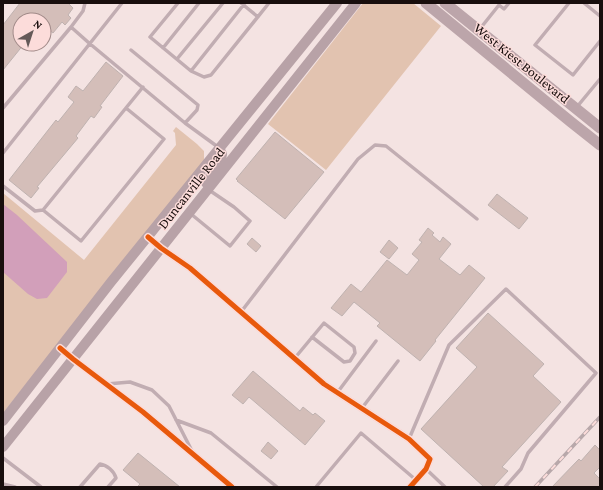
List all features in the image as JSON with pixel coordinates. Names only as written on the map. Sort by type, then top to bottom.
[{"type":"main road","name":"Duncanville Road","points":[[3,421],[219,148],[337,3]]},
{"type":"main road","name":"Duncanville Road","points":[[3,447],[356,3]]},
{"type":"main road","name":"West Kiest Boulevard","points":[[426,3],[600,145]]},
{"type":"main road","name":"West Kiest Boulevard","points":[[445,3],[600,128]]},
{"type":"main road","points":[[471,40],[479,30]]},
{"type":"main road","points":[[562,115],[573,107]]},
{"type":"main road","points":[[219,148],[233,158]]},
{"type":"main road","points":[[208,189],[206,183],[221,160],[222,154],[219,148]]},
{"type":"street","points":[[148,237],[190,268],[324,384],[409,439],[430,459],[426,469],[410,487]]},
{"type":"street","points":[[60,348],[143,412],[232,487]]},
{"type":"lane","points":[[3,108],[71,27],[83,11],[85,3]]},
{"type":"lane","points":[[3,153],[122,3]]},
{"type":"lane","points":[[178,3],[150,37],[191,71],[204,77],[210,75],[269,3]]},
{"type":"lane","points":[[163,48],[200,3]]},
{"type":"lane","points":[[177,59],[223,3]]},
{"type":"lane","points":[[479,30],[498,4],[504,9],[509,3]]},
{"type":"lane","points":[[570,3],[535,45],[573,75],[600,41]]},
{"type":"lane","points":[[584,3],[600,16]]},
{"type":"lane","points":[[191,71],[243,4],[258,17]]},
{"type":"lane","points":[[71,27],[185,123],[219,148]]},
{"type":"lane","points":[[131,50],[198,105],[197,110],[185,123]]},
{"type":"lane","points":[[573,107],[600,79]]},
{"type":"lane","points":[[3,186],[35,212],[43,210],[143,87]]},
{"type":"lane","points":[[43,210],[81,241],[164,139],[126,108]]},
{"type":"lane","points":[[241,312],[358,159],[375,145],[386,146],[477,219]]},
{"type":"lane","points":[[189,213],[230,246],[250,221],[234,207],[208,189]]},
{"type":"lane","points":[[409,439],[449,345],[506,290],[596,374],[528,453],[521,469],[505,487]]},
{"type":"lane","points":[[294,359],[312,337],[324,323],[354,348],[355,353],[350,361],[344,362],[312,337]]},
{"type":"lane","points":[[337,393],[376,342]]},
{"type":"lane","points":[[362,408],[398,361]]},
{"type":"lane","points":[[106,384],[130,382],[152,390],[169,406],[195,456]]},
{"type":"lane","points":[[176,420],[211,433],[277,487]]},
{"type":"lane","points":[[316,487],[361,433],[416,480]]},
{"type":"lane","points":[[3,458],[41,487]]},
{"type":"lane","points":[[80,487],[100,464],[104,464],[115,473],[116,478],[108,487]]},
{"type":"lane","points":[[426,469],[445,487]]},
{"type":"lane","points":[[3,484],[15,487]]},
{"type":"shaded area","points":[[363,3],[413,3],[441,26],[326,170],[268,124]]},
{"type":"shaded area","points":[[176,127],[204,151],[204,162],[3,413],[3,193],[84,260],[176,145],[175,133],[173,131]]},
{"type":"shaded area","points":[[3,204],[17,215],[67,262],[67,272],[47,298],[37,299],[28,294],[3,272]]},
{"type":"building","points":[[20,3],[68,3],[73,8],[68,15],[71,18],[65,25],[62,22],[53,33],[52,12],[13,12]]},
{"type":"building","points":[[12,13],[12,52],[18,52],[3,70],[3,25]]},
{"type":"building","points":[[106,62],[123,76],[100,106],[102,107],[94,118],[91,116],[76,136],[78,138],[37,187],[39,188],[31,198],[9,180],[56,120],[58,122],[74,102],[68,97],[76,86],[83,91]]},
{"type":"building","points":[[275,132],[324,172],[285,219],[236,179]]},
{"type":"building","points":[[497,194],[528,218],[519,229],[488,205]]},
{"type":"building","points":[[428,228],[434,233],[432,235],[440,242],[443,237],[451,244],[439,259],[460,275],[469,265],[485,278],[420,361],[377,326],[380,323],[354,302],[342,316],[331,308],[351,284],[361,292],[387,260],[407,275],[419,260],[412,254],[422,242],[419,240]]},
{"type":"building","points":[[252,238],[261,246],[256,252],[247,244]]},
{"type":"building","points":[[389,240],[398,248],[389,259],[380,252]]},
{"type":"building","points":[[488,313],[544,364],[533,376],[561,402],[502,467],[508,471],[493,487],[484,487],[421,429],[477,367],[456,348]]},
{"type":"building","points":[[253,371],[300,411],[303,407],[313,415],[315,413],[325,421],[305,445],[249,397],[243,404],[232,395]]},
{"type":"building","points":[[268,442],[278,451],[271,459],[261,451]]},
{"type":"building","points":[[595,445],[600,450],[600,467],[594,473],[600,479],[600,487],[552,487],[579,459],[581,461]]},
{"type":"building","points":[[138,453],[180,487],[137,487],[140,484],[123,470]]},
{"type":"railway","points":[[535,487],[600,417]]},
{"type":"cycle path","points":[[148,237],[190,268],[324,384],[409,439],[430,459],[426,469],[410,487]]},
{"type":"cycle path","points":[[60,348],[143,412],[232,487]]}]
